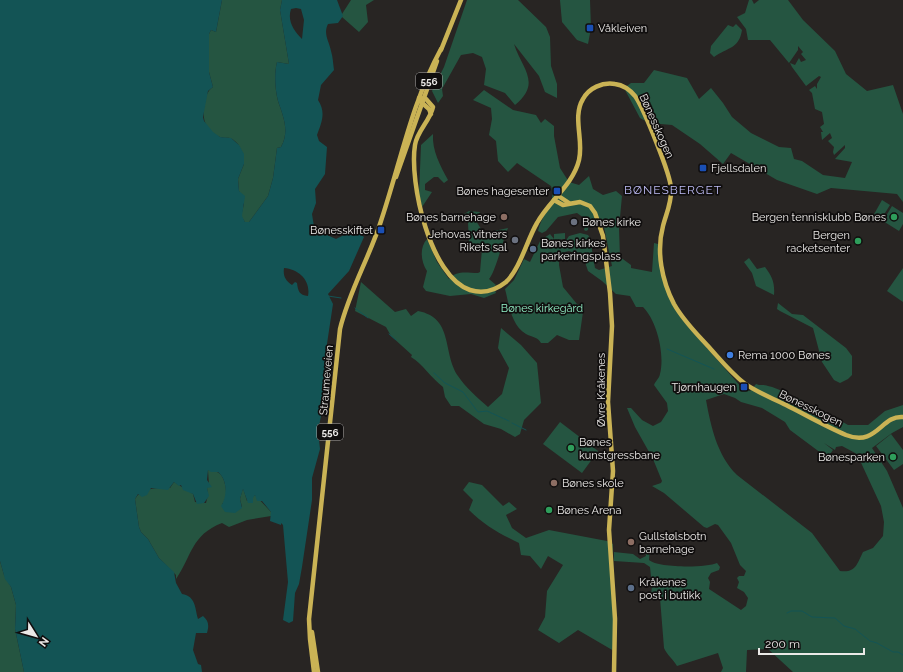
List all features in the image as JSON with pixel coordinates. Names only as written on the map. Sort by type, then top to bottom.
[{"type":"main road","name":"Straumeveien","points":[[393,183],[408,126],[421,99],[460,0]]},
{"type":"main road","name":"Bønesskogen","points":[[431,114],[418,134],[415,145],[419,205],[425,228],[433,246],[449,273],[461,286],[471,290],[484,292],[496,288],[504,283],[514,272],[537,223],[572,177],[579,160],[581,145],[579,110],[584,96],[591,90],[601,85],[611,83],[624,86],[631,92],[640,104],[670,182],[670,202],[661,236],[661,262],[671,298],[690,327],[745,384],[846,435],[856,438],[868,436],[891,420],[903,418]]},
{"type":"main road","name":"Straumeveien","points":[[314,672],[310,639],[310,612],[340,329],[349,298],[376,235],[421,99]]},
{"type":"main road","points":[[421,99],[431,114]]},
{"type":"main road","points":[[421,99],[432,105],[433,109],[431,114]]},
{"type":"main road","points":[[417,114],[423,107],[427,106]]},
{"type":"main road","name":"Øvre Kråkenes","points":[[556,198],[569,203],[585,203],[595,213],[603,236],[610,293],[612,320],[608,402],[613,471],[609,530],[614,619],[614,672]]},
{"type":"main road","name":"Straumeveien","points":[[310,612],[318,672]]},
{"type":"green space","points":[[222,0],[282,0],[280,10],[289,64],[277,62],[275,82],[278,101],[285,124],[285,135],[281,147],[277,148],[273,178],[268,196],[249,222],[245,222],[241,216],[244,204],[239,191],[238,179],[244,164],[240,147],[232,139],[220,137],[211,131],[205,123],[204,118],[206,96],[209,90],[213,87],[209,72],[209,34],[211,30],[216,32]]},
{"type":"green space","points":[[351,0],[374,0],[366,5],[368,22],[359,32],[342,17],[342,14]]},
{"type":"green space","points":[[467,0],[518,0],[546,27],[550,37],[551,66],[557,84],[557,98],[545,92],[539,76],[514,44],[525,68],[529,83],[523,97],[515,105],[505,93],[484,85],[486,69],[482,57],[473,53],[461,55],[442,89],[443,96],[438,103],[432,91],[444,67]]},
{"type":"green space","points":[[560,0],[590,0],[591,28],[588,44],[577,40],[562,22]]},
{"type":"green space","points":[[749,0],[752,0],[754,4],[759,0],[788,0],[803,20],[835,51],[846,74],[867,91],[893,85],[903,114],[903,202],[897,194],[831,188],[817,194],[777,180],[731,153],[723,164],[700,144],[672,125],[649,123],[640,118],[624,88],[631,83],[644,83],[654,70],[687,78],[699,99],[711,88],[732,117],[751,133],[779,147],[791,148],[794,159],[802,161],[823,175],[845,178],[852,162],[835,159],[845,148],[845,145],[834,155],[834,147],[828,141],[832,138],[830,133],[822,140],[821,132],[823,132],[820,127],[824,124],[822,112],[815,109],[812,93],[809,90],[815,86],[817,89],[817,84],[821,77],[819,76],[806,86],[790,63],[795,65],[799,58],[801,62],[806,60],[801,54],[803,52],[798,46],[798,50],[789,63],[770,40],[748,40],[746,29],[737,17],[745,13]]},
{"type":"green space","points":[[736,24],[742,30],[741,36],[736,44],[714,57],[710,53],[711,46],[728,25],[733,27]]},
{"type":"green space","name":"Bønes kirkegård","points":[[484,90],[513,110],[536,115],[541,123],[545,119],[554,126],[554,136],[560,168],[569,182],[579,185],[589,176],[593,189],[603,195],[616,191],[622,196],[619,228],[620,257],[631,265],[631,268],[652,272],[654,243],[658,244],[661,275],[685,323],[742,388],[750,391],[756,384],[766,385],[784,391],[789,398],[798,398],[812,409],[827,413],[848,425],[868,425],[885,411],[903,405],[903,427],[892,433],[872,448],[887,471],[903,508],[903,672],[793,672],[768,649],[747,650],[746,672],[721,672],[723,668],[718,653],[677,666],[667,653],[664,648],[660,598],[651,595],[652,586],[650,567],[644,563],[614,561],[614,552],[633,554],[640,559],[646,556],[645,546],[650,546],[649,560],[654,563],[672,566],[703,566],[717,563],[720,567],[719,570],[711,573],[708,578],[710,582],[709,589],[741,610],[746,606],[748,598],[744,592],[737,588],[739,582],[737,578],[739,576],[744,576],[746,571],[740,565],[731,543],[718,525],[715,524],[707,528],[704,527],[664,493],[652,486],[661,483],[662,481],[653,459],[635,427],[627,408],[631,408],[642,420],[653,426],[661,422],[668,411],[667,403],[654,385],[660,376],[661,348],[659,338],[648,313],[643,307],[636,307],[630,296],[616,294],[588,271],[583,256],[569,251],[561,253],[559,265],[563,287],[577,304],[584,305],[579,340],[569,340],[557,335],[548,343],[541,343],[536,338],[521,330],[514,320],[511,314],[505,289],[514,280],[524,259],[530,262],[542,237],[544,238],[550,234],[554,239],[554,234],[565,233],[565,239],[555,240],[565,242],[569,236],[580,233],[588,235],[590,238],[595,268],[599,270],[612,266],[604,227],[594,227],[589,220],[588,230],[584,230],[586,222],[584,218],[577,213],[558,217],[546,231],[542,233],[538,231],[552,199],[551,186],[517,163],[508,172],[498,161],[496,141],[489,135],[492,119],[491,108],[473,100]],"holes":[[[724,394],[741,402],[762,408],[785,422],[790,430],[825,456],[828,457],[833,450],[824,443],[835,450],[836,447],[842,446],[857,454],[881,506],[884,522],[883,536],[873,548],[863,552],[853,569],[850,571],[840,571],[812,533],[737,475],[724,459],[716,440],[706,400]]]},
{"type":"green space","points":[[433,134],[435,152],[448,180],[444,183],[438,177],[434,177],[425,184],[425,190],[432,192],[422,207],[419,194],[421,145]]},
{"type":"green space","points":[[882,200],[890,205],[880,221],[873,216]]},
{"type":"green space","name":"Bergen tennisklubb Bønes","points":[[892,206],[903,213],[903,224],[899,231],[883,221]]},
{"type":"green space","points":[[469,211],[480,212],[476,221],[485,235],[494,231],[508,228],[489,279],[496,285],[494,287],[496,293],[484,298],[471,294],[450,296],[426,291],[423,287],[427,271],[423,263],[422,251],[424,243],[427,239],[437,262],[449,279],[455,274],[459,273],[480,272],[482,249],[479,246],[469,242],[467,220],[461,219],[461,216]]},
{"type":"green space","points":[[749,258],[757,269],[765,267],[773,283],[774,295],[756,286],[752,273],[744,262]]},
{"type":"green space","points":[[903,268],[903,302],[887,291]]},
{"type":"green space","points":[[361,282],[395,312],[406,309],[411,316],[418,311],[429,315],[437,321],[446,337],[453,367],[458,376],[488,407],[502,394],[509,368],[498,348],[501,328],[521,345],[537,363],[541,403],[524,420],[520,434],[515,437],[501,429],[484,424],[459,406],[451,406],[445,397],[443,387],[391,336],[386,327],[355,311]]},
{"type":"green space","points":[[778,303],[792,314],[803,315],[846,348],[852,356],[852,375],[848,379],[840,383],[834,380],[822,362],[813,328],[777,309]]},
{"type":"green space","name":"Bønes kunstgressbane","points":[[560,422],[598,451],[582,473],[543,444]]},
{"type":"green space","name":"Bønesparken","points":[[891,434],[903,450],[903,464],[894,470],[876,446]]},
{"type":"green space","points":[[208,470],[218,473],[224,480],[226,494],[222,504],[242,507],[240,499],[243,488],[247,501],[255,495],[271,512],[271,516],[247,520],[229,527],[222,523],[212,528],[198,540],[193,547],[176,579],[176,575],[159,558],[148,539],[141,532],[135,499],[146,490],[155,488],[170,488],[174,482],[193,494],[195,502],[206,503],[208,495],[207,488],[209,485]]},
{"type":"green space","points":[[469,482],[482,485],[503,506],[509,502],[517,509],[506,515],[512,528],[526,538],[549,530],[607,541],[613,544],[614,651],[578,630],[559,643],[538,630],[545,617],[547,591],[563,565],[548,556],[541,569],[530,556],[521,555],[519,543],[492,529],[480,520],[469,510],[473,500],[463,490]]},
{"type":"green space","points":[[0,561],[4,575],[11,587],[16,605],[15,629],[24,672],[0,672]]},
{"type":"water","points":[[0,0],[222,0],[216,32],[211,30],[209,34],[209,72],[213,87],[208,91],[203,117],[204,121],[213,132],[220,137],[231,138],[239,145],[244,154],[244,164],[238,179],[239,191],[245,196],[242,216],[245,222],[249,222],[268,196],[273,178],[277,148],[281,147],[285,135],[285,124],[278,101],[275,82],[277,62],[289,64],[280,10],[282,0],[337,0],[343,16],[338,23],[328,24],[326,31],[334,70],[321,85],[318,100],[323,113],[317,135],[319,141],[327,147],[325,174],[315,189],[316,203],[312,214],[315,233],[322,233],[327,229],[327,235],[336,239],[354,230],[364,237],[349,271],[328,294],[333,304],[325,357],[324,401],[318,431],[320,449],[312,478],[312,500],[299,584],[295,593],[293,621],[289,623],[283,620],[288,582],[283,525],[281,523],[281,525],[270,521],[271,512],[262,501],[257,501],[255,495],[253,498],[253,503],[248,503],[243,489],[240,499],[242,508],[235,513],[225,512],[221,506],[226,489],[224,480],[218,472],[211,472],[208,470],[207,480],[212,487],[207,488],[209,496],[204,503],[197,504],[193,494],[183,490],[181,485],[179,486],[174,482],[168,490],[151,488],[147,495],[142,497],[138,494],[135,499],[141,532],[148,539],[159,558],[174,572],[176,583],[182,594],[187,595],[192,600],[198,619],[203,616],[207,622],[207,633],[196,633],[193,650],[198,664],[201,665],[202,672],[24,672],[15,629],[16,605],[11,587],[5,579],[0,561]],"holes":[[[291,9],[301,9],[304,20],[302,39],[296,33],[290,18]],[[284,268],[299,273],[303,277],[308,285],[308,296],[303,295],[300,292],[297,283],[295,282],[292,285],[285,278]]]},
{"type":"waterway","points":[[328,296],[341,298]]},
{"type":"waterway","points":[[355,308],[368,318]]},
{"type":"waterway","points":[[389,334],[396,340]]},
{"type":"waterway","points":[[667,349],[714,369]]},
{"type":"waterway","points":[[434,373],[445,383],[463,392],[478,412],[487,411],[509,421]]},
{"type":"waterway","points":[[512,423],[526,430]]},
{"type":"waterway","points":[[787,613],[791,611],[802,611],[812,617],[835,618],[844,626],[855,629],[870,641],[903,655]]},
{"type":"place","name":"Våkleiven","points":[[590,28]]},
{"type":"place","name":"Fjellsdalen","points":[[703,168]]},
{"type":"place","name":"Bønes hagesenter","points":[[557,191]]},
{"type":"place","name":"Bønes barnehage","points":[[504,217]]},
{"type":"place","name":"Bergen tennisklubb Bønes","points":[[894,217]]},
{"type":"place","name":"Bønes kirke","points":[[574,222]]},
{"type":"place","name":"Bønesskiftet","points":[[381,230]]},
{"type":"place","name":"Jehovas vitners Rikets sal","points":[[515,240]]},
{"type":"place","name":"Bergen racketsenter","points":[[858,241]]},
{"type":"place","name":"Bønes kirkes parkeringsplass","points":[[533,249]]},
{"type":"place","name":"Rema 1000 Bønes","points":[[730,355]]},
{"type":"place","name":"Tjørnhaugen","points":[[744,387]]},
{"type":"place","name":"Bønes kunstgressbane","points":[[571,448]]},
{"type":"place","name":"Bønesparken","points":[[893,457]]},
{"type":"place","name":"Bønes skole","points":[[554,483]]},
{"type":"place","name":"Bønes Arena","points":[[549,510]]},
{"type":"place","name":"Gullstølsbotn barnehage","points":[[631,542]]},
{"type":"place","name":"Kråkenes post i butikk","points":[[631,588]]},
{"type":"district","name":"BØNESBERGET","points":[[673,190]]}]
